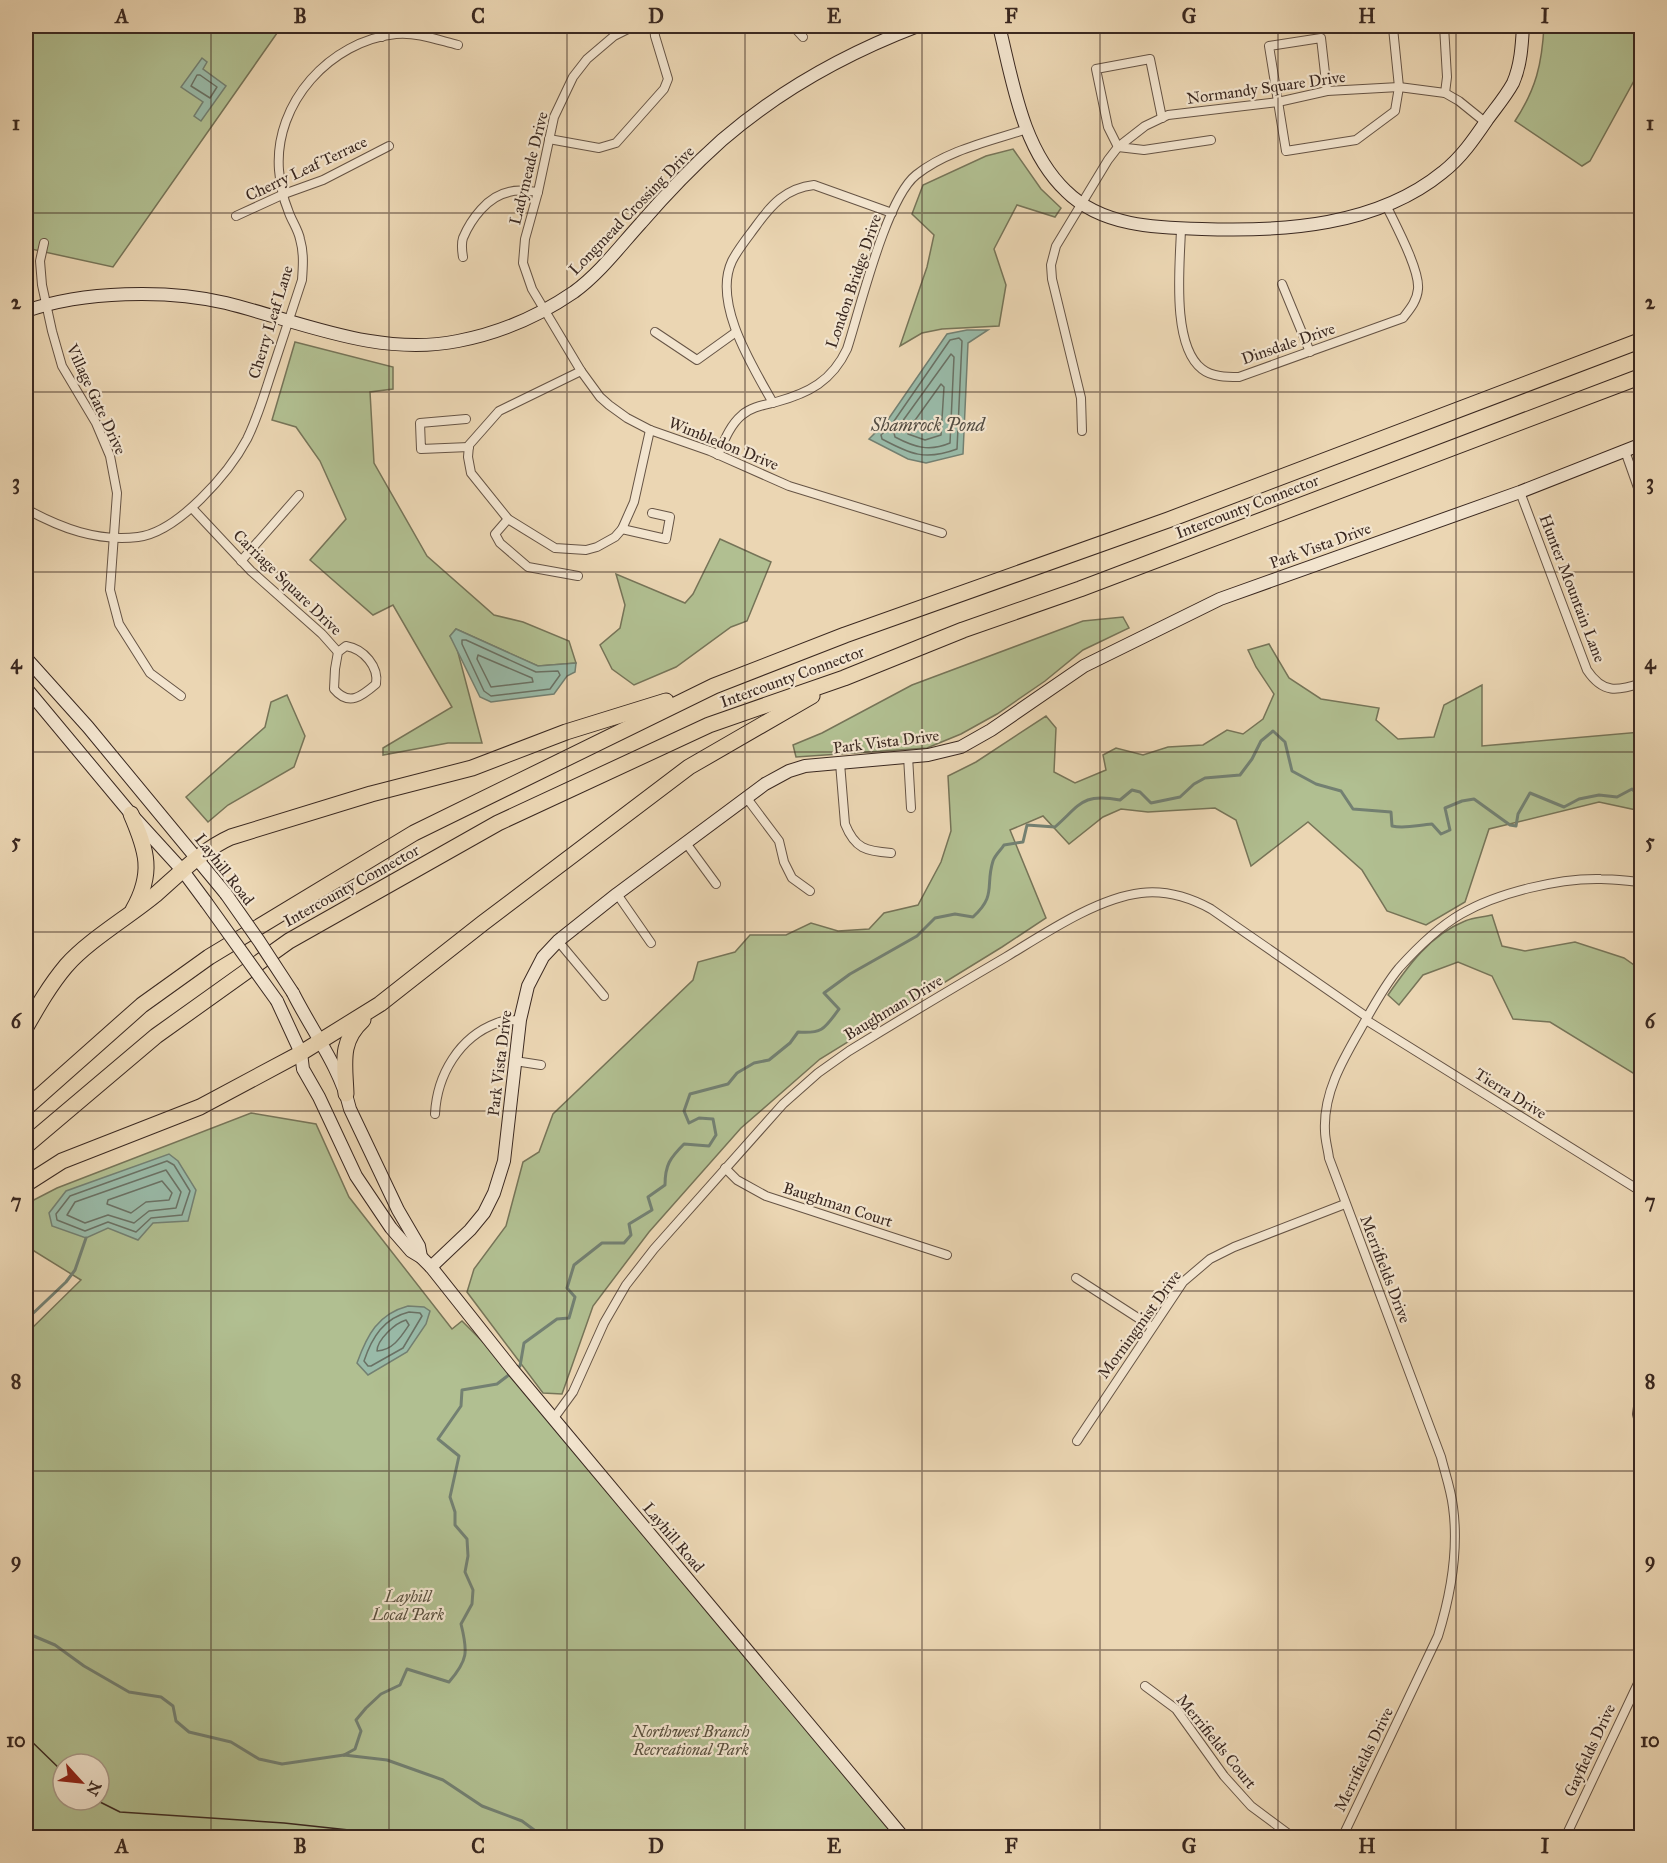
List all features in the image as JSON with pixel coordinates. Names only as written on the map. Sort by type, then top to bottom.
[{"type":"highway","name":"Intercounty Connector","points":[[26,1108],[142,1005],[209,957],[414,833],[714,686],[845,635],[1168,520],[1641,340]]},
{"type":"highway","name":"Intercounty Connector","points":[[26,1146],[156,1036],[299,935],[498,823],[710,725],[844,678],[963,630],[1080,589],[1641,376]]},
{"type":"highway","points":[[346,1094],[344,1055],[351,1031],[380,1004],[492,915],[689,767],[844,678]]},
{"type":"highway","points":[[26,1027],[49,987],[84,948],[130,916],[212,846],[231,837],[371,794],[472,768],[566,732],[714,686]]},
{"type":"highway","points":[[130,916],[140,897],[147,865],[144,844],[131,814]]},
{"type":"highway","points":[[26,1184],[62,1161],[200,1107],[301,1053],[380,1004]]},
{"type":"street","points":[[380,26],[382,37]]},
{"type":"street","name":"Ladymeade Drive","points":[[544,310],[532,289],[524,263],[525,239],[554,117],[573,77],[586,59],[614,36],[634,26]]},
{"type":"street","points":[[549,140],[599,148],[616,144],[668,80],[654,26]]},
{"type":"street","points":[[793,26],[803,37]]},
{"type":"street","name":"Longmead Crossing Drive","points":[[26,311],[81,298],[128,294],[189,297],[223,303],[352,339],[382,344],[416,345],[457,341],[505,328],[544,310],[576,291],[604,264],[671,188],[769,102],[876,42],[918,26]]},
{"type":"street","points":[[999,26],[1027,129],[1046,168],[1065,191],[1082,204],[1113,219],[1148,226],[1244,231],[1292,227],[1353,216],[1386,205],[1418,190],[1445,171],[1465,150],[1512,83],[1522,49],[1523,26]]},
{"type":"street","points":[[1327,91],[1321,38],[1269,46],[1286,151],[1356,140],[1395,111],[1399,87],[1393,28],[1414,26]]},
{"type":"street","points":[[1444,26],[1447,77],[1445,93]]},
{"type":"street","name":"Cherry Leaf Lane","points":[[26,509],[55,525],[81,533],[139,537],[154,533],[192,508],[221,478],[246,440],[260,407],[302,280],[304,260],[300,238],[287,208],[279,169],[282,140],[289,114],[302,90],[334,57],[352,47],[382,37],[395,34],[415,34],[458,45]]},
{"type":"street","points":[[1162,118],[1150,59],[1096,69],[1108,127],[1118,147],[1144,150],[1211,141]]},
{"type":"street","name":"Normandy Square Drive","points":[[1082,431],[1081,398],[1052,279],[1051,265],[1056,246],[1090,188],[1118,147],[1145,126],[1168,115],[1278,102],[1327,91],[1399,87],[1445,93],[1460,101],[1485,122]]},
{"type":"street","name":"London Bridge Drive","points":[[718,455],[732,425],[743,413],[803,394],[825,380],[841,363],[884,232],[906,186],[916,175],[943,158],[1027,129]]},
{"type":"street","name":"Cherry Leaf Terrace","points":[[236,216],[322,180],[389,146]]},
{"type":"street","points":[[773,403],[742,349],[729,310],[728,280],[732,262],[769,207],[789,192],[803,186],[814,185],[892,213]]},
{"type":"street","points":[[463,257],[462,240],[477,215],[493,198],[519,190],[538,192]]},
{"type":"street","name":"Dinsdale Drive","points":[[1181,229],[1179,309],[1189,349],[1203,370],[1226,377],[1239,376],[1403,318],[1414,302],[1418,288],[1416,272],[1386,205]]},
{"type":"street","name":"Village Gate Drive","points":[[44,243],[40,261],[45,305],[62,366],[96,423],[110,456],[117,494],[110,590],[119,624],[150,673],[181,696]]},
{"type":"street","points":[[1282,284],[1310,352]]},
{"type":"street","name":"Wimbledon Drive","points":[[544,310],[581,371],[600,397],[627,418],[650,430],[718,455],[789,486],[942,533]]},
{"type":"street","points":[[656,332],[696,360],[736,332]]},
{"type":"street","points":[[581,371],[499,411],[468,447],[471,473],[508,519],[555,548],[586,550],[615,537],[622,529],[634,502],[650,430]]},
{"type":"street","points":[[466,419],[420,423],[422,449],[468,447]]},
{"type":"street","name":"Park Vista Drive","points":[[431,1267],[470,1230],[484,1213],[494,1193],[504,1161],[520,1020],[528,986],[543,957],[558,941],[616,894],[765,784],[789,771],[805,766],[928,755],[961,747],[991,730],[1084,666],[1220,599],[1520,492],[1641,444]]},
{"type":"street","points":[[1624,451],[1641,500]]},
{"type":"street","name":"Hunter Mountain Lane","points":[[1520,492],[1587,670],[1594,682],[1609,689],[1641,683]]},
{"type":"street","points":[[241,561],[299,495]]},
{"type":"street","name":"Carriage Square Drive","points":[[192,508],[241,561],[322,634],[338,652]]},
{"type":"street","points":[[622,529],[666,539],[670,517],[652,513]]},
{"type":"street","points":[[508,519],[495,534],[500,543],[528,567],[578,576]]},
{"type":"street","name":"Carriage Square Drive","points":[[346,646],[354,647],[362,652],[374,666],[378,675],[376,684],[361,696],[348,699],[340,696],[334,690],[334,669],[338,652],[346,646]]},
{"type":"street","name":"Layhill Road","points":[[26,658],[88,727],[226,894],[259,941],[320,1041],[394,1201],[419,1246],[421,1257]]},
{"type":"street","name":"Layhill Road","points":[[26,688],[131,814],[183,872],[277,1001],[301,1053],[303,1069],[319,1096],[356,1176],[392,1228],[411,1251],[431,1267],[904,1838]]},
{"type":"street","points":[[908,756],[911,808]]},
{"type":"street","points":[[840,763],[845,824],[848,832],[860,847],[871,852],[891,853]]},
{"type":"street","points":[[746,798],[778,841],[784,862],[792,878],[810,891]]},
{"type":"street","points":[[686,843],[716,884]]},
{"type":"street","name":"Merrifields Drive","points":[[1342,1838],[1438,1636],[1448,1604],[1455,1558],[1453,1507],[1442,1457],[1329,1158],[1325,1131],[1326,1106],[1338,1069],[1366,1018],[1398,969],[1430,936],[1461,914],[1515,892],[1559,882],[1599,879],[1641,882]]},
{"type":"street","name":"Baughman Drive","points":[[554,1418],[573,1392],[604,1323],[626,1285],[654,1249],[783,1104],[818,1073],[849,1050],[1052,930],[1099,905],[1120,897],[1153,892],[1182,896],[1197,902],[1211,909],[1366,1018]]},
{"type":"street","points":[[616,894],[651,943]]},
{"type":"street","points":[[558,941],[604,996]]},
{"type":"street","name":"Tierra Drive","points":[[1366,1018],[1641,1192]]},
{"type":"street","points":[[435,1114],[436,1097],[448,1065],[460,1048],[476,1034],[497,1022],[520,1020]]},
{"type":"street","points":[[515,1061],[541,1065]]},
{"type":"street","name":"Baughman Court","points":[[725,1168],[737,1180],[766,1196],[947,1256]]},
{"type":"street","name":"Morningmist Drive","points":[[1077,1441],[1183,1282],[1210,1259],[1234,1246],[1345,1204]]},
{"type":"street","points":[[1076,1278],[1152,1327]]},
{"type":"street","points":[[1641,1379],[1637,1414],[1641,1434]]},
{"type":"street","name":"Gayfields Drive","points":[[1565,1838],[1641,1675]]},
{"type":"street","name":"Merrifields Court","points":[[1145,1686],[1176,1709],[1224,1776],[1251,1806],[1294,1838]]},
{"type":"green space","points":[[26,26],[282,26],[113,267],[31,249],[31,235],[26,233]]},
{"type":"green space","points":[[1544,26],[1641,26],[1641,68],[1590,161],[1582,166],[1515,121],[1537,76]]},
{"type":"green space","points":[[1013,149],[1041,189],[1061,208],[1055,217],[1017,205],[994,249],[1006,285],[999,326],[942,329],[922,333],[900,346],[927,267],[934,235],[912,214],[923,185],[986,156]]},
{"type":"green space","points":[[295,342],[393,367],[393,389],[370,392],[374,463],[427,556],[494,615],[523,622],[569,641],[576,663],[538,666],[456,629],[450,636],[456,645],[482,743],[448,743],[383,755],[383,748],[452,707],[393,605],[373,615],[310,560],[346,519],[320,461],[296,427],[272,420]]},
{"type":"green space","points":[[720,539],[771,562],[747,621],[731,627],[676,667],[634,685],[612,669],[600,645],[620,628],[625,605],[616,574],[685,603],[693,594]]},
{"type":"green space","points":[[1123,617],[1129,628],[1083,650],[1045,681],[997,714],[961,734],[927,748],[796,757],[793,745],[822,733],[912,685],[1083,621]]},
{"type":"green space","points":[[1269,644],[1289,678],[1321,699],[1379,708],[1376,720],[1398,739],[1434,737],[1444,705],[1482,685],[1482,746],[1641,732],[1641,811],[1599,802],[1489,829],[1465,902],[1426,925],[1387,911],[1362,870],[1308,822],[1251,866],[1236,820],[1215,808],[1148,812],[1121,809],[1103,817],[1069,844],[1043,816],[1010,830],[1046,918],[820,1059],[741,1128],[649,1232],[593,1306],[562,1394],[543,1393],[467,1292],[474,1269],[506,1226],[523,1162],[539,1152],[553,1114],[693,980],[698,962],[735,952],[750,935],[786,935],[811,923],[838,931],[869,929],[884,913],[918,905],[941,862],[951,831],[948,776],[976,762],[1046,716],[1056,728],[1054,772],[1075,783],[1106,770],[1103,755],[1116,748],[1143,755],[1168,747],[1203,745],[1227,730],[1243,734],[1263,719],[1274,694],[1248,650]]},
{"type":"green space","points":[[287,695],[305,736],[294,767],[228,805],[208,822],[186,797],[265,727],[271,702]]},
{"type":"green space","points":[[1492,915],[1502,946],[1525,951],[1575,942],[1624,958],[1637,967],[1641,967],[1641,1078],[1550,1022],[1513,1019],[1492,976],[1458,962],[1423,975],[1399,1005],[1388,995],[1421,952],[1441,934],[1468,920]]},
{"type":"green space","points":[[251,1113],[316,1124],[349,1197],[452,1329],[462,1321],[502,1361],[904,1838],[26,1838],[26,1334],[81,1280],[26,1246],[26,1204],[57,1188]]},
{"type":"water","points":[[202,58],[207,62],[203,69],[226,86],[201,121],[194,116],[203,102],[181,87]]},
{"type":"water","name":"Shamrock Pond","points":[[967,330],[988,330],[968,343],[963,454],[926,463],[908,459],[869,439],[887,421],[947,334]]},
{"type":"water","points":[[456,629],[538,666],[576,663],[575,672],[567,676],[554,694],[491,702],[480,697],[450,636]]},
{"type":"water","points":[[169,1154],[178,1161],[196,1190],[188,1221],[153,1223],[138,1240],[108,1228],[86,1238],[52,1226],[49,1213],[66,1191]]},
{"type":"water","points":[[408,1306],[424,1307],[430,1311],[426,1324],[407,1352],[368,1375],[357,1363],[365,1343],[381,1320]]},
{"type":"waterway","points":[[515,1370],[520,1366],[524,1343],[557,1319],[569,1318],[575,1297],[567,1288],[574,1265],[602,1243],[624,1243],[631,1235],[629,1224],[652,1210],[648,1197],[665,1185],[667,1167],[675,1154],[684,1144],[709,1146],[716,1135],[713,1119],[699,1118],[689,1123],[684,1111],[690,1094],[728,1084],[737,1073],[754,1063],[769,1060],[790,1043],[798,1032],[813,1032],[823,1028],[839,1009],[824,993],[850,974],[917,936],[935,918],[955,914],[973,917],[988,896],[995,857],[1004,845],[1023,842],[1027,825],[1055,827],[1083,802],[1090,799],[1120,800],[1132,790],[1140,792],[1151,803],[1180,797],[1194,784],[1205,778],[1240,775],[1252,759],[1261,741],[1273,731],[1285,742],[1292,771],[1316,784],[1341,791],[1353,809],[1391,812],[1392,826],[1397,827],[1432,824],[1441,834],[1450,830],[1445,808],[1474,799],[1510,825],[1516,826],[1518,814],[1530,793],[1564,807],[1579,799],[1599,795],[1617,797],[1632,789],[1642,799]]},
{"type":"waterway","points":[[26,1320],[66,1282],[75,1270],[86,1238]]},
{"type":"waterway","points":[[344,1755],[355,1749],[361,1731],[356,1720],[381,1694],[400,1685],[407,1669],[449,1682],[460,1668],[465,1655],[461,1624],[472,1604],[473,1590],[465,1572],[468,1556],[467,1539],[455,1525],[455,1512],[450,1497],[459,1456],[438,1439],[461,1406],[462,1390],[497,1384],[510,1374]]},
{"type":"waterway","points":[[26,1629],[29,1634],[55,1645],[84,1666],[129,1692],[161,1697],[173,1706],[176,1721],[189,1732],[231,1742],[259,1759],[282,1764],[344,1755],[387,1760],[443,1780],[482,1806],[522,1821],[545,1838]]},
{"type":"tram line","points":[[26,1736],[51,1760]]},
{"type":"tram line","points":[[111,1808],[120,1812],[284,1823],[349,1830],[379,1838]]},
{"type":"park label","name":"Layhill Local Park","points":[[408,1605]]},
{"type":"park label","name":"Northwest Branch Recreational Park","points":[[691,1740]]}]
